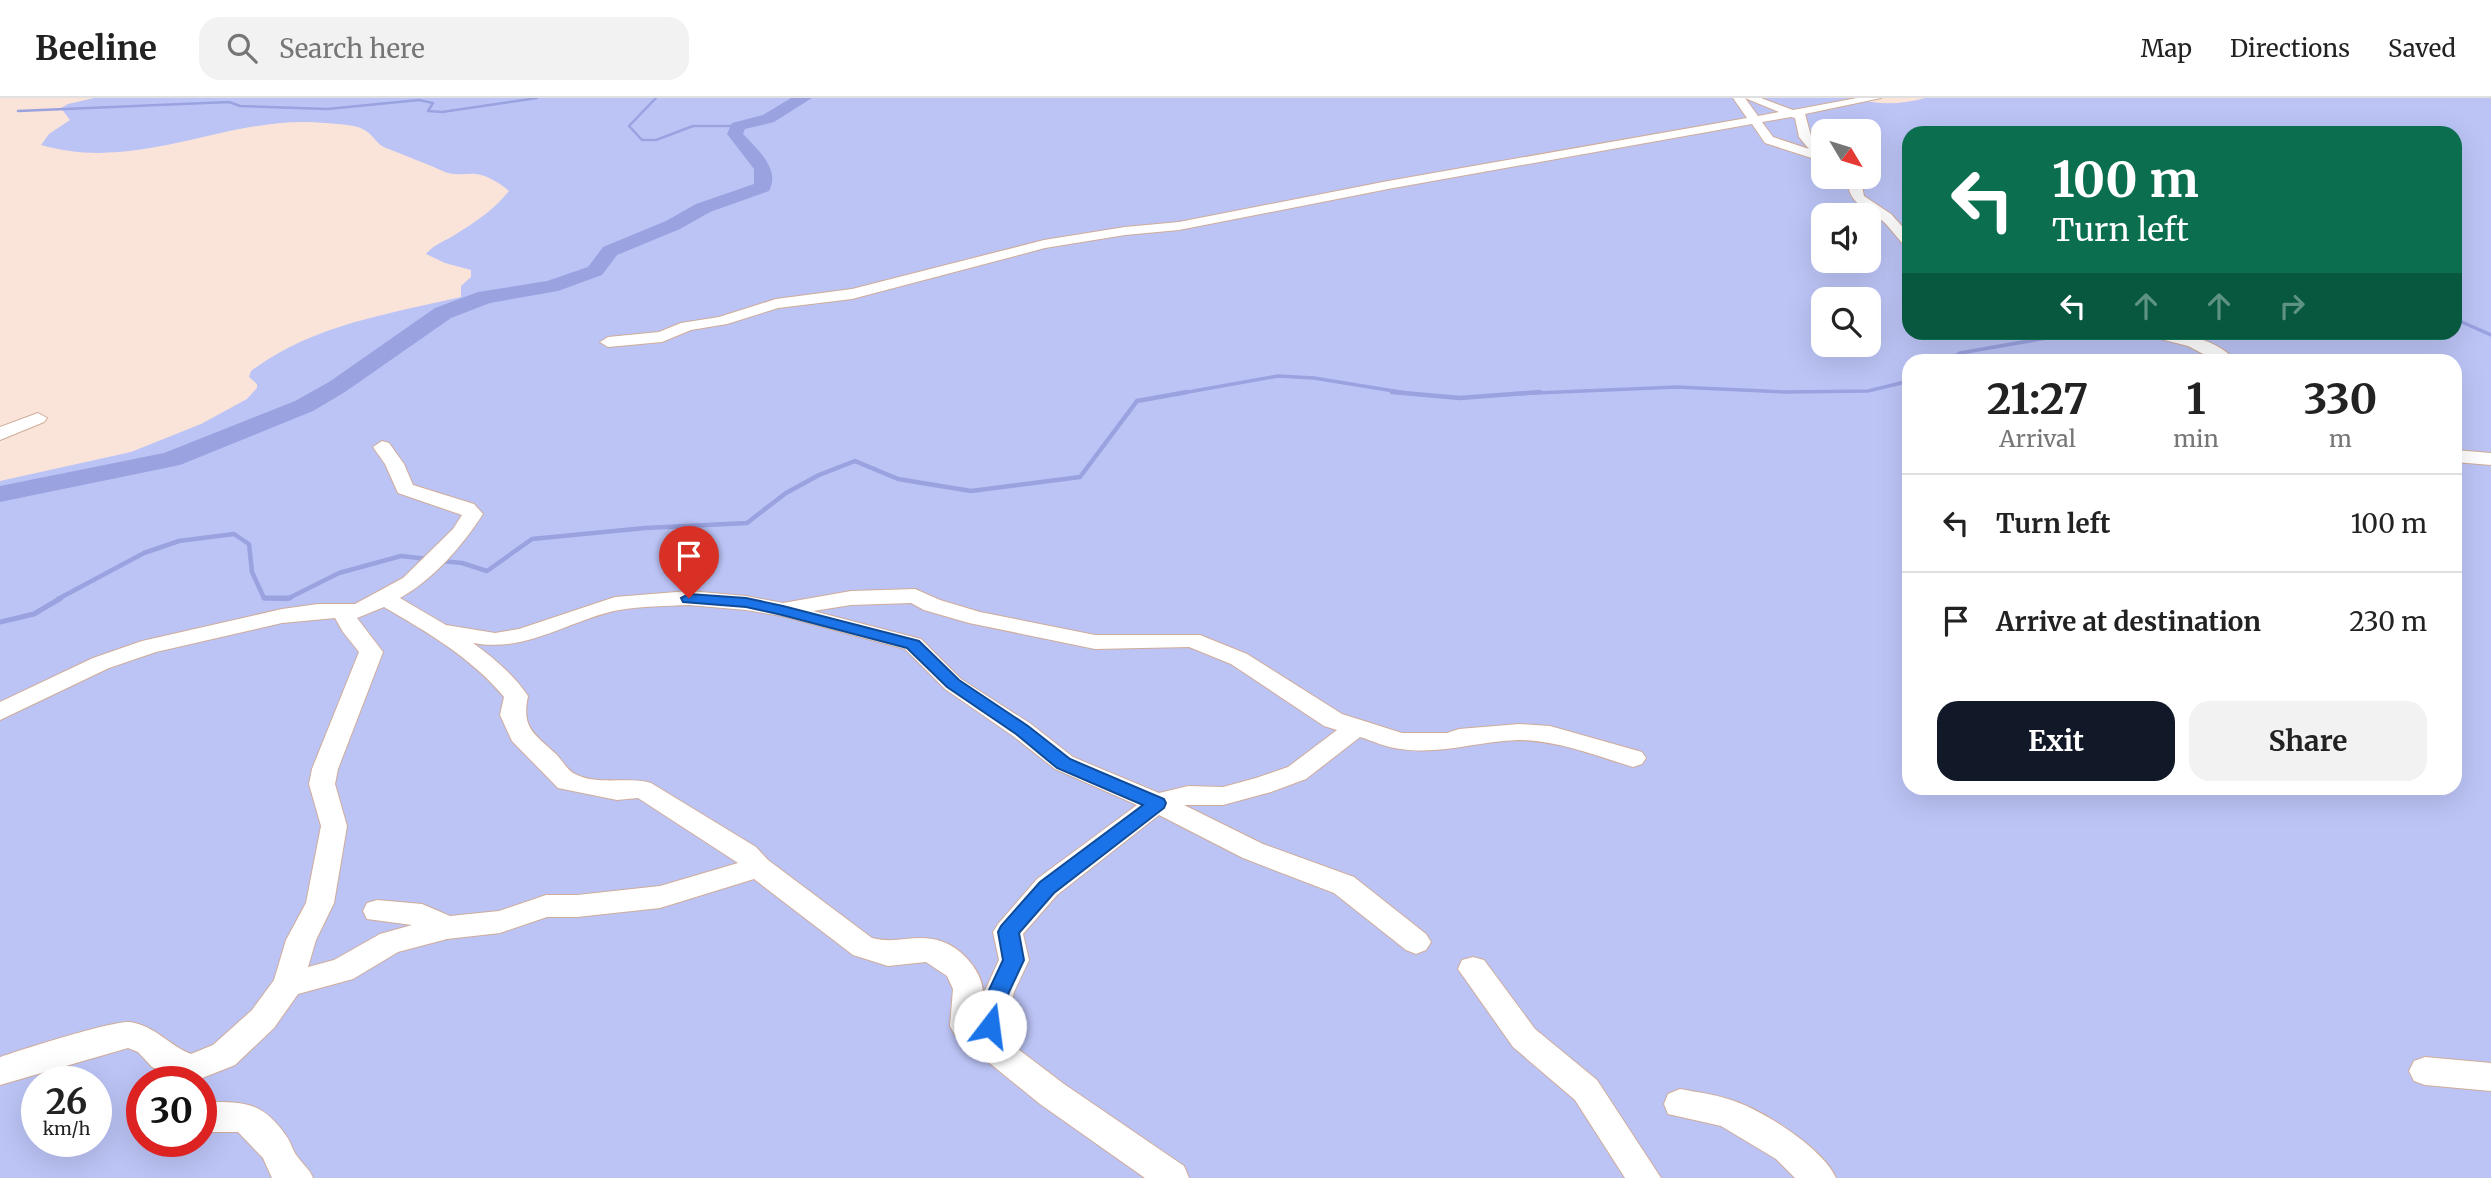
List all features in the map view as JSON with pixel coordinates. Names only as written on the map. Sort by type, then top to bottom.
[{"type":"street","points":[[1739,98],[1769,140],[1811,153]]},
{"type":"street","points":[[1751,98],[1800,116],[1805,137],[1811,144]]},
{"type":"street","points":[[1793,113],[1802,103],[1801,98]]},
{"type":"street","points":[[608,342],[662,337],[687,326],[722,321],[776,304],[852,294],[1044,244],[1125,231],[1179,226],[1388,185],[1875,98]]},
{"type":"street","points":[[1853,189],[1863,205],[1886,217],[1902,234]]},
{"type":"street","points":[[2185,340],[2216,354]]},
{"type":"street","points":[[0,434],[38,418]]},
{"type":"street","points":[[0,712],[101,663],[150,646],[282,616],[318,611],[359,611],[411,583],[460,533],[472,514],[467,508],[405,489],[394,464],[382,447]]},
{"type":"street","points":[[2462,457],[2491,459]]},
{"type":"street","points":[[783,610],[851,598],[915,596],[932,605],[977,618],[1094,642],[1192,639],[1239,659],[1333,720],[1401,741],[1451,741],[1459,737],[1519,732],[1550,734],[1633,758]]},
{"type":"street","points":[[385,598],[440,631],[503,678],[516,696],[512,715],[524,741],[547,760],[567,782],[617,791],[642,789],[746,854],[758,867],[863,947],[888,954],[931,950],[959,968],[968,989],[966,1026],[1052,1094],[1172,1177]]},
{"type":"street","points":[[440,631],[495,640],[523,635],[615,604],[689,598],[746,603],[783,610],[913,644],[953,684],[1022,730],[1064,763],[1157,803],[1253,851],[1344,885],[1416,942]]},
{"type":"street","points":[[0,1071],[23,1062],[128,1035],[149,1042],[163,1057],[191,1068],[215,1061],[263,1019],[288,985],[301,940],[320,903],[334,826],[322,784],[324,769],[371,652],[369,645],[348,628],[345,613]]},
{"type":"street","points":[[1002,1055],[990,1026],[999,992],[1014,960],[1008,932],[1047,887],[1157,803],[1188,794],[1223,796],[1297,773],[1356,727]]},
{"type":"street","points":[[288,985],[342,970],[390,942],[447,928],[499,922],[546,906],[577,906],[660,897],[758,867]]},
{"type":"street","points":[[377,911],[422,915],[447,928]]},
{"type":"street","points":[[1473,969],[1524,1038],[1586,1090],[1644,1178]]},
{"type":"street","points":[[2425,1071],[2491,1076]]},
{"type":"street","points":[[1681,1104],[1727,1113],[1788,1148],[1819,1178]]},
{"type":"street","points":[[217,1117],[246,1117],[275,1147],[285,1168],[296,1178]]},
{"type":"shaded area","points":[[94,98],[1856,98],[1891,103],[1925,98],[2491,98],[2491,1178],[0,1178],[0,481],[131,452],[201,424],[247,399],[257,388],[257,384],[249,377],[251,371],[299,342],[352,323],[461,297],[461,286],[471,277],[471,270],[445,263],[426,254],[483,216],[509,191],[494,180],[480,175],[445,172],[383,147],[362,129],[340,124],[290,122],[255,126],[150,148],[115,152],[78,152],[41,145],[49,134],[70,120],[61,108]]},
{"type":"waterway","points":[[18,111],[229,102],[240,106],[327,109],[419,100],[433,103],[428,111],[442,112],[537,98]]},
{"type":"waterway","points":[[656,98],[629,126],[642,140],[656,140],[693,126],[738,126]]},
{"type":"waterway","points":[[0,494],[171,459],[304,406],[337,387],[443,313],[486,297],[551,287],[595,271],[610,251],[673,225],[703,208],[763,187],[763,168],[735,134],[738,126],[768,119],[785,106],[804,98]]},
{"type":"waterway","points":[[2462,322],[2491,335]]},
{"type":"waterway","points":[[1958,354],[2035,340]]},
{"type":"waterway","points":[[1177,394],[1278,376],[1314,378],[1409,393]]},
{"type":"waterway","points":[[1515,394],[1677,387],[1785,392],[1868,391],[1902,383]]},
{"type":"waterway","points":[[441,561],[462,563],[487,571],[532,539],[645,528],[747,523],[786,493],[819,475],[855,461],[898,479],[971,491],[1080,477],[1137,401],[1187,392]]},
{"type":"waterway","points":[[1392,392],[1409,393]]},
{"type":"waterway","points":[[1409,393],[1460,398],[1540,392]]},
{"type":"waterway","points":[[58,599],[144,553],[179,541],[234,534],[249,544],[252,572],[264,598]]},
{"type":"waterway","points":[[289,598],[339,573],[401,556],[428,559]]},
{"type":"waterway","points":[[0,622],[34,614],[61,598]]},
{"type":"waterway","points":[[264,598],[289,598]]},
{"type":"waterway","points":[[264,598],[289,598]]},
{"type":"route","points":[[689,598],[746,603],[783,610],[913,644],[953,684],[1022,730],[1064,763],[1157,803],[1047,887],[1008,932],[1014,960],[999,992],[990,1026]]}]
